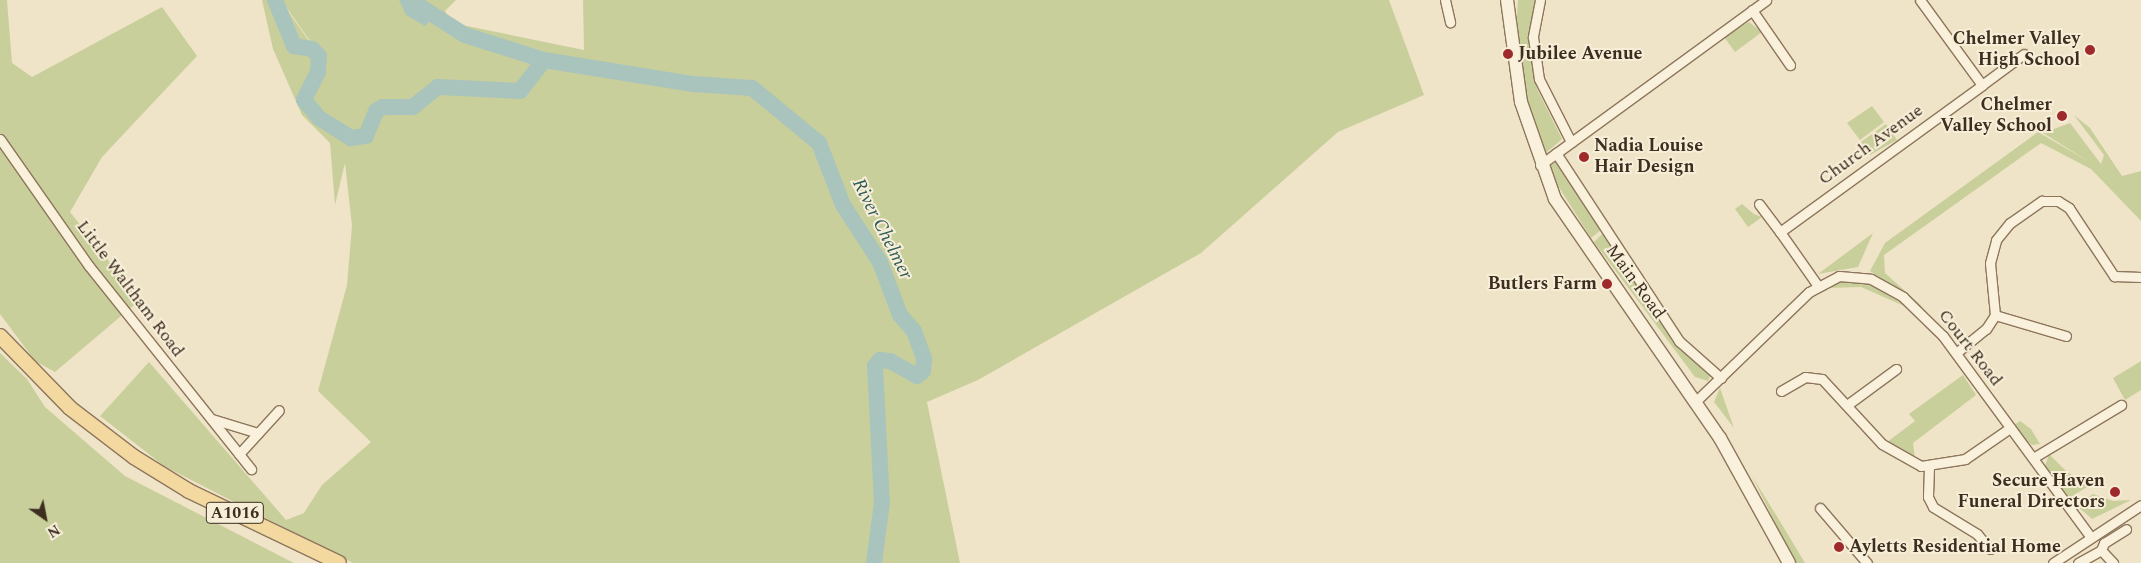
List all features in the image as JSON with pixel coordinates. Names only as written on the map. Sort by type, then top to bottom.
[{"type":"main road","name":"Main Road","points":[[1507,0],[1521,102],[1540,165],[1566,216],[1696,401],[1748,484],[1789,563]]},
{"type":"main road","name":"A1016","points":[[2,340],[70,408],[134,457],[189,491],[339,563]]},
{"type":"street","points":[[1445,0],[1450,22]]},
{"type":"street","points":[[1540,0],[1533,37],[1539,79],[1572,142]]},
{"type":"street","points":[[1540,165],[1766,0]]},
{"type":"street","points":[[1925,2],[1982,85]]},
{"type":"street","points":[[1752,10],[1790,66]]},
{"type":"street","name":"Church Avenue","points":[[1780,232],[2024,54]]},
{"type":"street","name":"Little Waltham Road","points":[[0,139],[89,266],[251,469]]},
{"type":"street","name":"Main Road","points":[[1556,153],[1679,341],[1721,378]]},
{"type":"street","points":[[1956,353],[1986,329],[1995,315],[1990,263],[1996,240],[2010,223],[2042,201],[2058,201],[2069,208],[2114,276],[2141,277]]},
{"type":"street","points":[[1759,204],[1818,286]]},
{"type":"street","name":"Court Road","points":[[1696,401],[1818,286],[1846,274],[1871,279],[1922,313],[1956,353],[2090,536]]},
{"type":"street","points":[[1995,315],[2066,336]]},
{"type":"street","points":[[1847,405],[1896,369]]},
{"type":"street","points":[[1781,391],[1814,377],[1829,385],[1891,452],[1928,466],[1965,459],[2010,428]]},
{"type":"street","points":[[2033,458],[2121,405]]},
{"type":"street","points":[[239,454],[279,410]]},
{"type":"street","points":[[212,419],[258,433]]},
{"type":"street","points":[[1928,466],[1928,497],[1933,507],[1977,534],[1990,549]]},
{"type":"street","points":[[2053,563],[2090,536],[2141,505]]},
{"type":"street","points":[[1820,508],[1867,563]]},
{"type":"street","points":[[2078,563],[2100,550],[2104,543],[2126,529]]},
{"type":"street","points":[[2100,550],[2113,563]]},
{"type":"green space","points":[[0,0],[7,0],[12,63],[32,77],[162,7],[197,56],[102,157],[70,212],[140,300],[55,372],[35,361],[0,314]]},
{"type":"green space","points":[[262,0],[280,0],[312,45],[315,57],[313,45],[281,0],[456,0],[445,11],[452,23],[584,50],[583,0],[1389,0],[1424,95],[1338,132],[1201,253],[978,380],[927,402],[960,563],[353,563],[164,466],[100,416],[149,362],[286,520],[304,513],[322,485],[371,442],[318,391],[347,285],[352,226],[345,163],[335,205],[330,143],[302,115],[273,49]]},
{"type":"green space","points":[[1518,0],[1537,0],[1529,35],[1537,89],[1562,139],[1546,153],[1542,153],[1527,105],[1516,29]]},
{"type":"green space","points":[[1749,22],[1762,32],[1735,52],[1724,37]]},
{"type":"green space","points":[[1872,106],[1884,122],[1860,140],[1847,123]]},
{"type":"green space","points":[[2074,115],[2090,128],[2122,176],[2141,171],[2141,221],[2091,169],[2041,143],[1884,255],[1885,273],[1924,308],[1870,271],[1885,243],[2038,132],[2088,161],[2043,133],[2070,123],[2101,164],[2104,155]]},
{"type":"green space","points":[[1886,124],[1897,140],[1870,155],[1861,142]]},
{"type":"green space","points":[[1557,162],[1601,230],[1591,238],[1553,178],[1550,166]]},
{"type":"green space","points":[[1742,204],[1754,214],[1762,217],[1748,227],[1735,209]]},
{"type":"green space","points":[[1603,233],[1649,301],[1711,374],[1708,381],[1695,377],[1594,242]]},
{"type":"green space","points":[[1873,233],[1858,267],[1818,274]]},
{"type":"green space","points":[[1847,277],[1865,281],[1911,309],[1861,287],[1829,288],[1808,294]]},
{"type":"green space","points":[[0,353],[27,379],[45,407],[125,476],[294,563],[0,563]]},
{"type":"green space","points":[[2141,361],[2141,390],[2125,400],[2113,378]]},
{"type":"green space","points":[[1963,375],[1976,395],[1913,443],[1915,458],[1887,442],[1915,421],[1909,414]]},
{"type":"green space","points":[[1720,388],[1734,428],[1714,402]]},
{"type":"green space","points":[[2020,421],[2031,429],[2040,444],[2032,445],[2024,438],[2014,425]]},
{"type":"green space","points":[[2049,454],[2066,471],[2089,486],[2069,498],[2045,466]]},
{"type":"green space","points":[[1752,476],[1781,523],[1805,563],[1795,563]]},
{"type":"green space","points":[[2093,494],[2113,501],[2131,500],[2092,519],[2076,505]]},
{"type":"water","points":[[399,0],[423,0],[436,15],[425,26],[406,15]]},
{"type":"waterway","name":"River Chelmer","points":[[275,0],[294,46],[312,49],[319,56],[318,72],[304,100],[319,118],[351,138],[366,136],[376,111],[383,107],[413,107],[438,87],[520,91],[544,60]]},
{"type":"waterway","name":"River Chelmer","points":[[410,0],[465,35],[544,60],[693,84],[752,88],[819,143],[843,205],[880,262],[900,315],[914,331],[924,359],[923,371],[917,376],[890,361],[880,360],[875,366],[882,502],[874,563]]},
{"type":"place","name":"Chelmer Valley High School","points":[[2090,50]]},
{"type":"place","name":"Jubilee Avenue","points":[[1508,54]]},
{"type":"place","name":"Chelmer Valley School","points":[[2062,116]]},
{"type":"place","name":"Nadia Louise Hair Design","points":[[1584,157]]},
{"type":"place","name":"Butlers Farm","points":[[1607,284]]},
{"type":"place","name":"Secure Haven Funeral Directors","points":[[2115,492]]},
{"type":"place","name":"Ayletts Residential Home","points":[[1839,547]]}]
